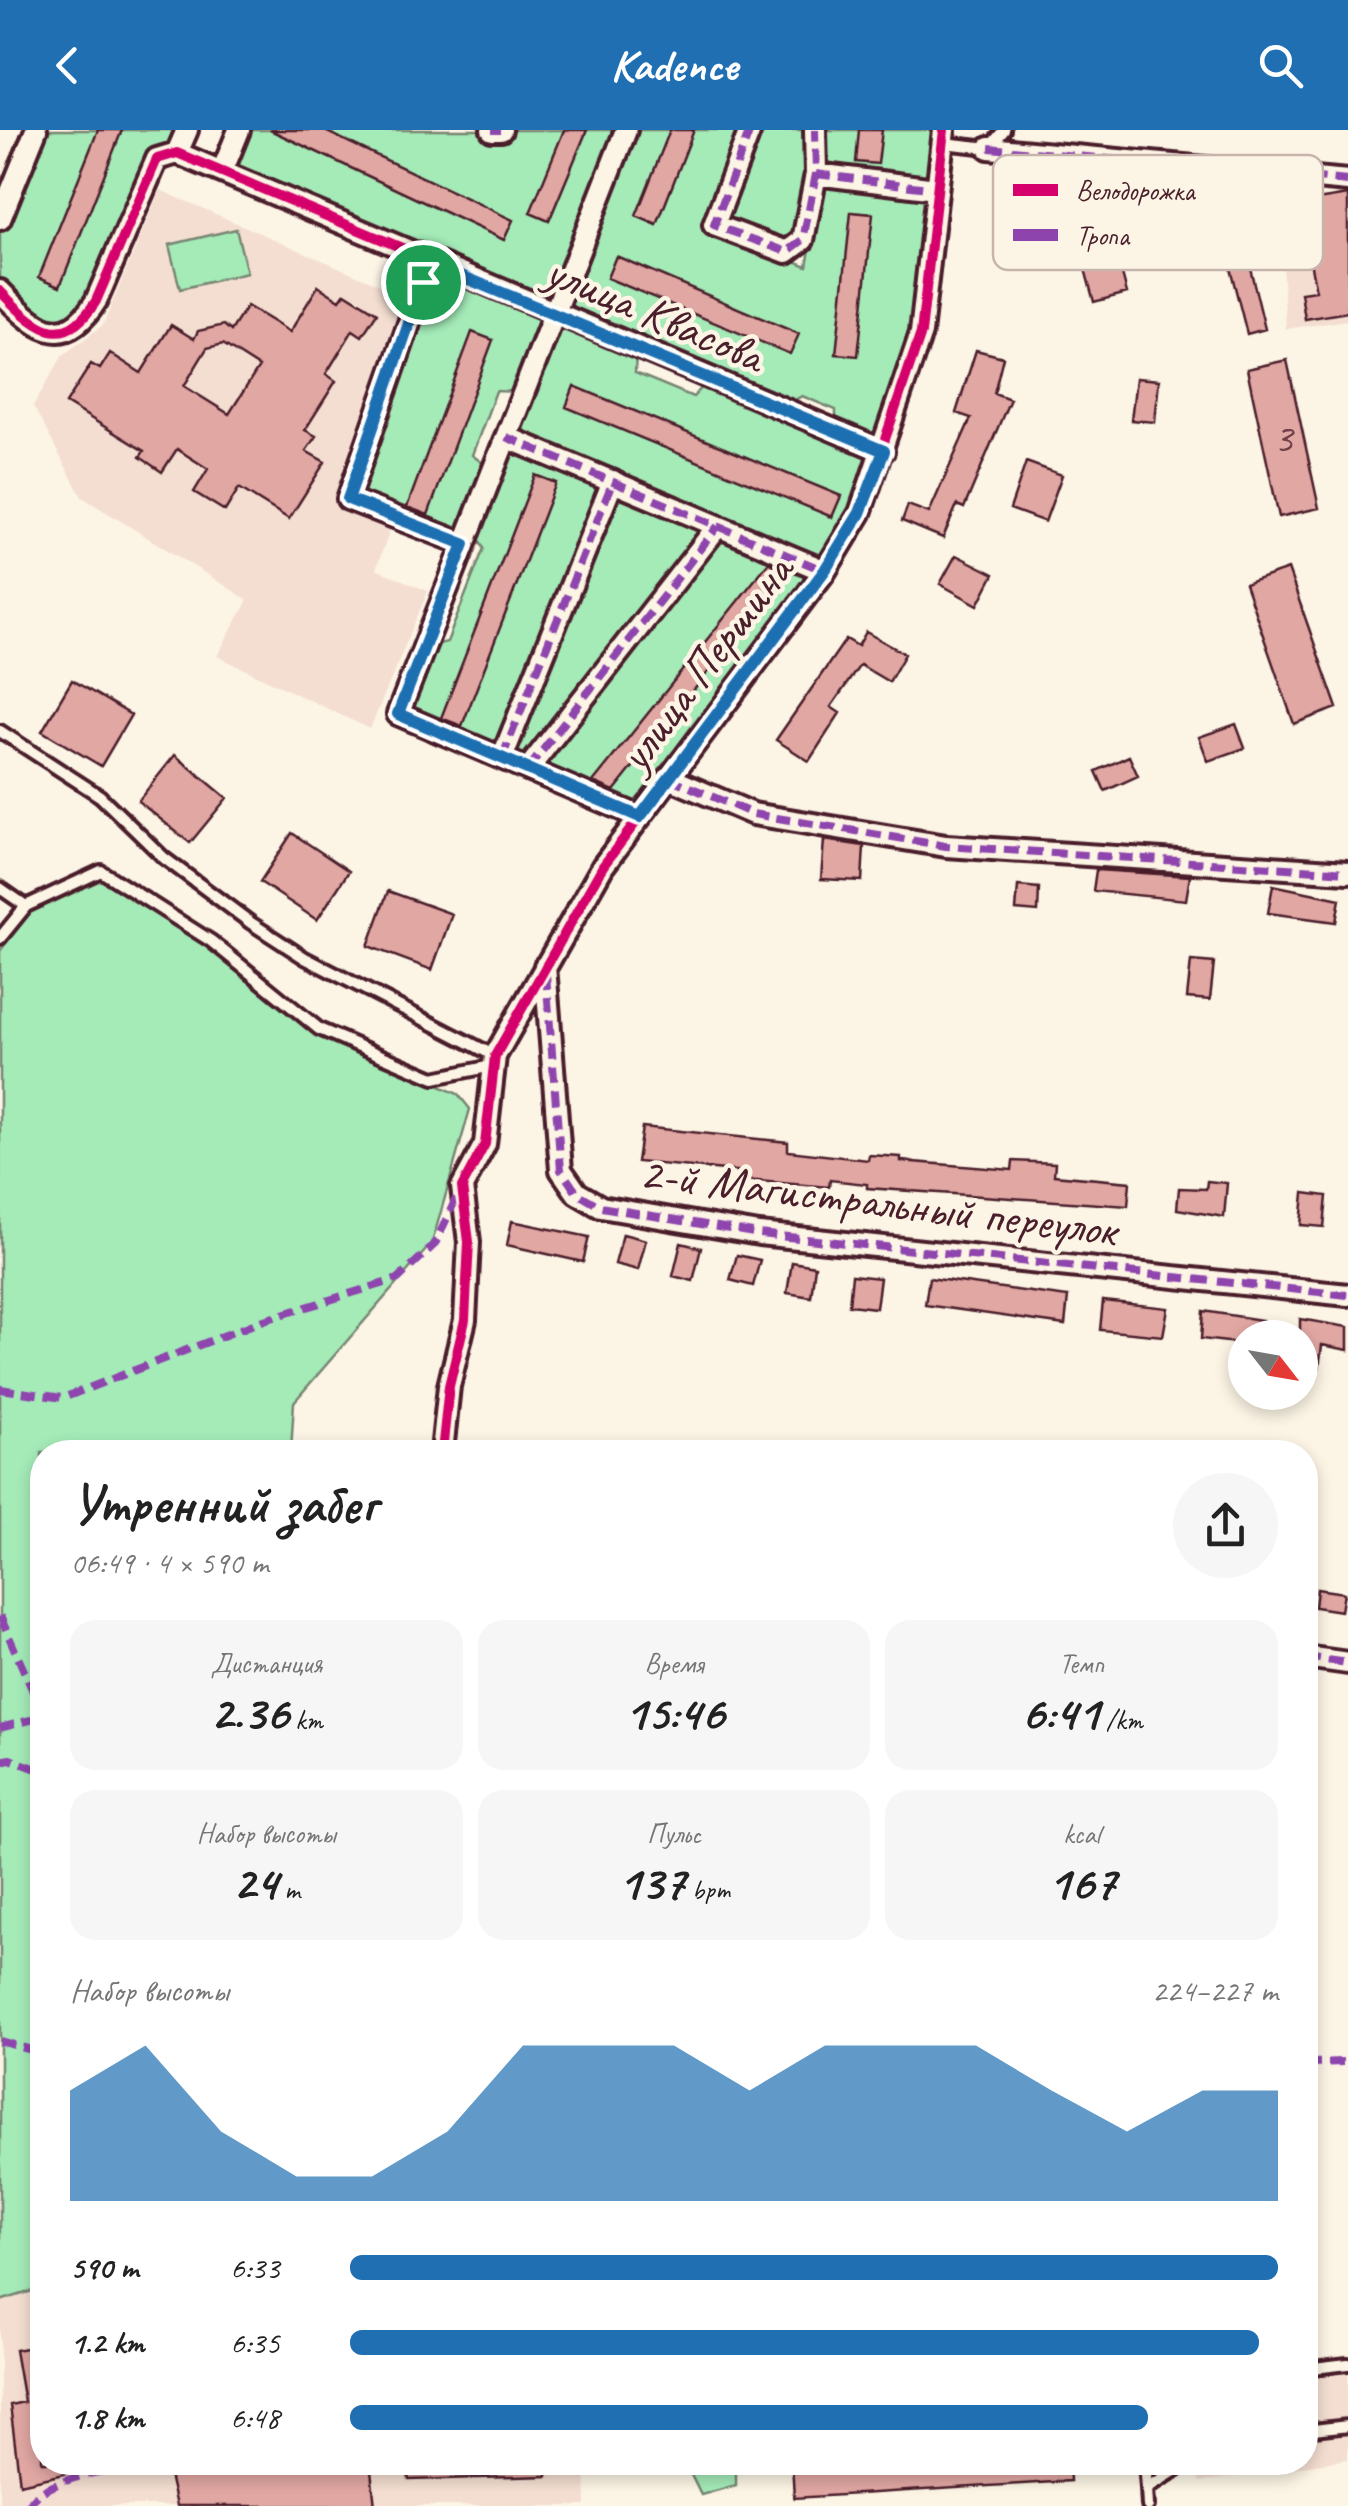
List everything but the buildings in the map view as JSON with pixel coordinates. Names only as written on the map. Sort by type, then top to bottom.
[{"type":"street","points":[[0,219],[36,130]]},
{"type":"street","points":[[0,291],[28,320],[49,331],[68,330],[82,322],[96,300],[156,159],[177,153],[187,130]]},
{"type":"street","points":[[222,172],[239,130]]},
{"type":"street","points":[[492,130],[500,130]]},
{"type":"street","points":[[626,130],[398,714],[640,817]]},
{"type":"street","points":[[750,130],[714,225],[787,252],[803,240],[816,174],[815,130]]},
{"type":"street","name":"улица Першина","points":[[443,1440],[449,1386],[466,1320],[468,1242],[462,1186],[485,1144],[493,1061],[602,866],[825,570],[860,513],[921,333],[943,137]]},
{"type":"street","points":[[989,148],[1063,155]]},
{"type":"street","name":"улица Квасова","points":[[177,153],[430,263],[884,451]]},
{"type":"street","points":[[816,174],[936,189]]},
{"type":"street","points":[[1323,180],[1348,182]]},
{"type":"street","points":[[430,263],[348,499],[464,544]]},
{"type":"street","points":[[506,437],[825,570]]},
{"type":"street","points":[[502,758],[612,482]]},
{"type":"street","points":[[528,769],[718,526]]},
{"type":"street","points":[[669,778],[753,814],[946,846],[1348,872]]},
{"type":"street","name":"2-й Магистральный переулок","points":[[545,963],[561,1170],[577,1194],[601,1207],[758,1234],[1348,1294]]},
{"type":"street","points":[[1318,1659],[1348,1663]]},
{"type":"lane","points":[[943,137],[989,148],[1004,130]]},
{"type":"lane","points":[[0,731],[100,796],[164,858],[251,923],[305,958],[493,1061]]},
{"type":"lane","points":[[0,938],[26,906],[101,871],[211,942],[319,1028],[434,1078],[493,1061]]},
{"type":"lane","points":[[0,888],[26,906]]},
{"type":"lane","points":[[1318,2367],[1348,2364]]},
{"type":"lane","points":[[1318,2429],[1348,2426]]},
{"type":"lane","points":[[1146,2475],[1148,2506]]},
{"type":"lane","points":[[1147,2488],[1168,2475]]},
{"type":"shaded area","points":[[160,190],[410,298],[334,502],[390,529],[376,569],[428,591],[370,729],[217,656],[248,600],[82,497],[33,406],[63,355],[103,325]]},
{"type":"shaded area","points":[[1323,197],[1348,197],[1348,320],[1286,329],[1282,270],[1323,270]]},
{"type":"shaded area","points":[[30,2292],[30,2475],[585,2475],[586,2506],[0,2506],[0,2301]]},
{"type":"shaded area","points":[[1348,2354],[1348,2459],[1318,2464],[1318,2357]]},
{"type":"shaded area","points":[[1197,2475],[1245,2475],[1200,2482]]},
{"type":"green space","points":[[42,130],[182,130],[79,319],[50,328],[0,281],[0,231]]},
{"type":"green space","points":[[243,130],[621,130],[551,308],[226,170]]},
{"type":"green space","points":[[630,130],[746,130],[709,227],[807,266],[822,181],[931,195],[916,332],[880,444],[836,426],[836,410],[802,396],[786,405],[560,310]]},
{"type":"green space","points":[[758,130],[808,130],[809,173],[795,236],[784,244],[724,222]]},
{"type":"green space","points":[[821,130],[937,130],[932,183],[822,169]]},
{"type":"green space","points":[[236,229],[247,273],[180,289],[169,245]]},
{"type":"green space","points":[[433,270],[548,316],[518,392],[496,391],[472,455],[488,467],[461,538],[356,497]]},
{"type":"green space","points":[[558,320],[636,352],[635,373],[693,397],[707,382],[876,453],[856,512],[823,563],[513,436]]},
{"type":"green space","points":[[510,443],[607,484],[499,751],[405,710],[431,646],[447,642],[484,548],[475,533]]},
{"type":"green space","points":[[618,493],[706,529],[525,762],[509,756]]},
{"type":"green space","points":[[719,532],[817,572],[637,811],[535,767]]},
{"type":"green space","points":[[97,876],[208,946],[317,1032],[458,1094],[470,1109],[432,1243],[294,1402],[292,1440],[30,1440],[30,2292],[0,2301],[0,951],[32,910]]},
{"type":"green space","points":[[691,2475],[736,2475],[736,2485],[701,2495]]},
{"type":"marked path","points":[[492,130],[501,130]]},
{"type":"marked path","points":[[750,130],[714,225],[787,252],[803,240],[816,174],[815,130]]},
{"type":"marked path","points":[[989,148],[1065,155]]},
{"type":"marked path","points":[[816,174],[936,189]]},
{"type":"marked path","points":[[1323,179],[1348,181]]},
{"type":"marked path","points":[[430,263],[348,499],[464,544]]},
{"type":"marked path","points":[[506,437],[825,571]]},
{"type":"marked path","points":[[502,758],[613,481]]},
{"type":"marked path","points":[[528,769],[718,526]]},
{"type":"marked path","points":[[669,778],[753,814],[946,846],[1348,872]]},
{"type":"marked path","points":[[546,974],[561,1170],[577,1193],[601,1207],[759,1234],[1348,1295]]},
{"type":"marked path","points":[[0,1389],[63,1398],[264,1320],[398,1279],[435,1244],[460,1190]]},
{"type":"marked path","points":[[0,1616],[30,1685]]},
{"type":"marked path","points":[[1318,1659],[1348,1663]]},
{"type":"marked path","points":[[0,1728],[30,1720]]},
{"type":"marked path","points":[[0,1761],[10,1759],[30,1766]]},
{"type":"marked path","points":[[0,2041],[30,2050]]},
{"type":"marked path","points":[[1318,2063],[1348,2062]]},
{"type":"marked path","points":[[27,2506],[48,2488],[89,2475]]},
{"type":"cycle path","points":[[443,1440],[449,1386],[465,1320],[469,1242],[462,1187],[485,1144],[495,1056],[603,866],[825,571],[860,513],[921,333],[944,130]]},
{"type":"cycle path","points":[[0,291],[36,324],[48,329],[60,331],[84,318],[96,301],[157,159],[177,153],[883,451]]},
{"type":"route","points":[[430,263],[884,451],[860,513],[825,570],[640,817],[398,714],[464,544],[348,499],[423,282],[430,263]]}]
